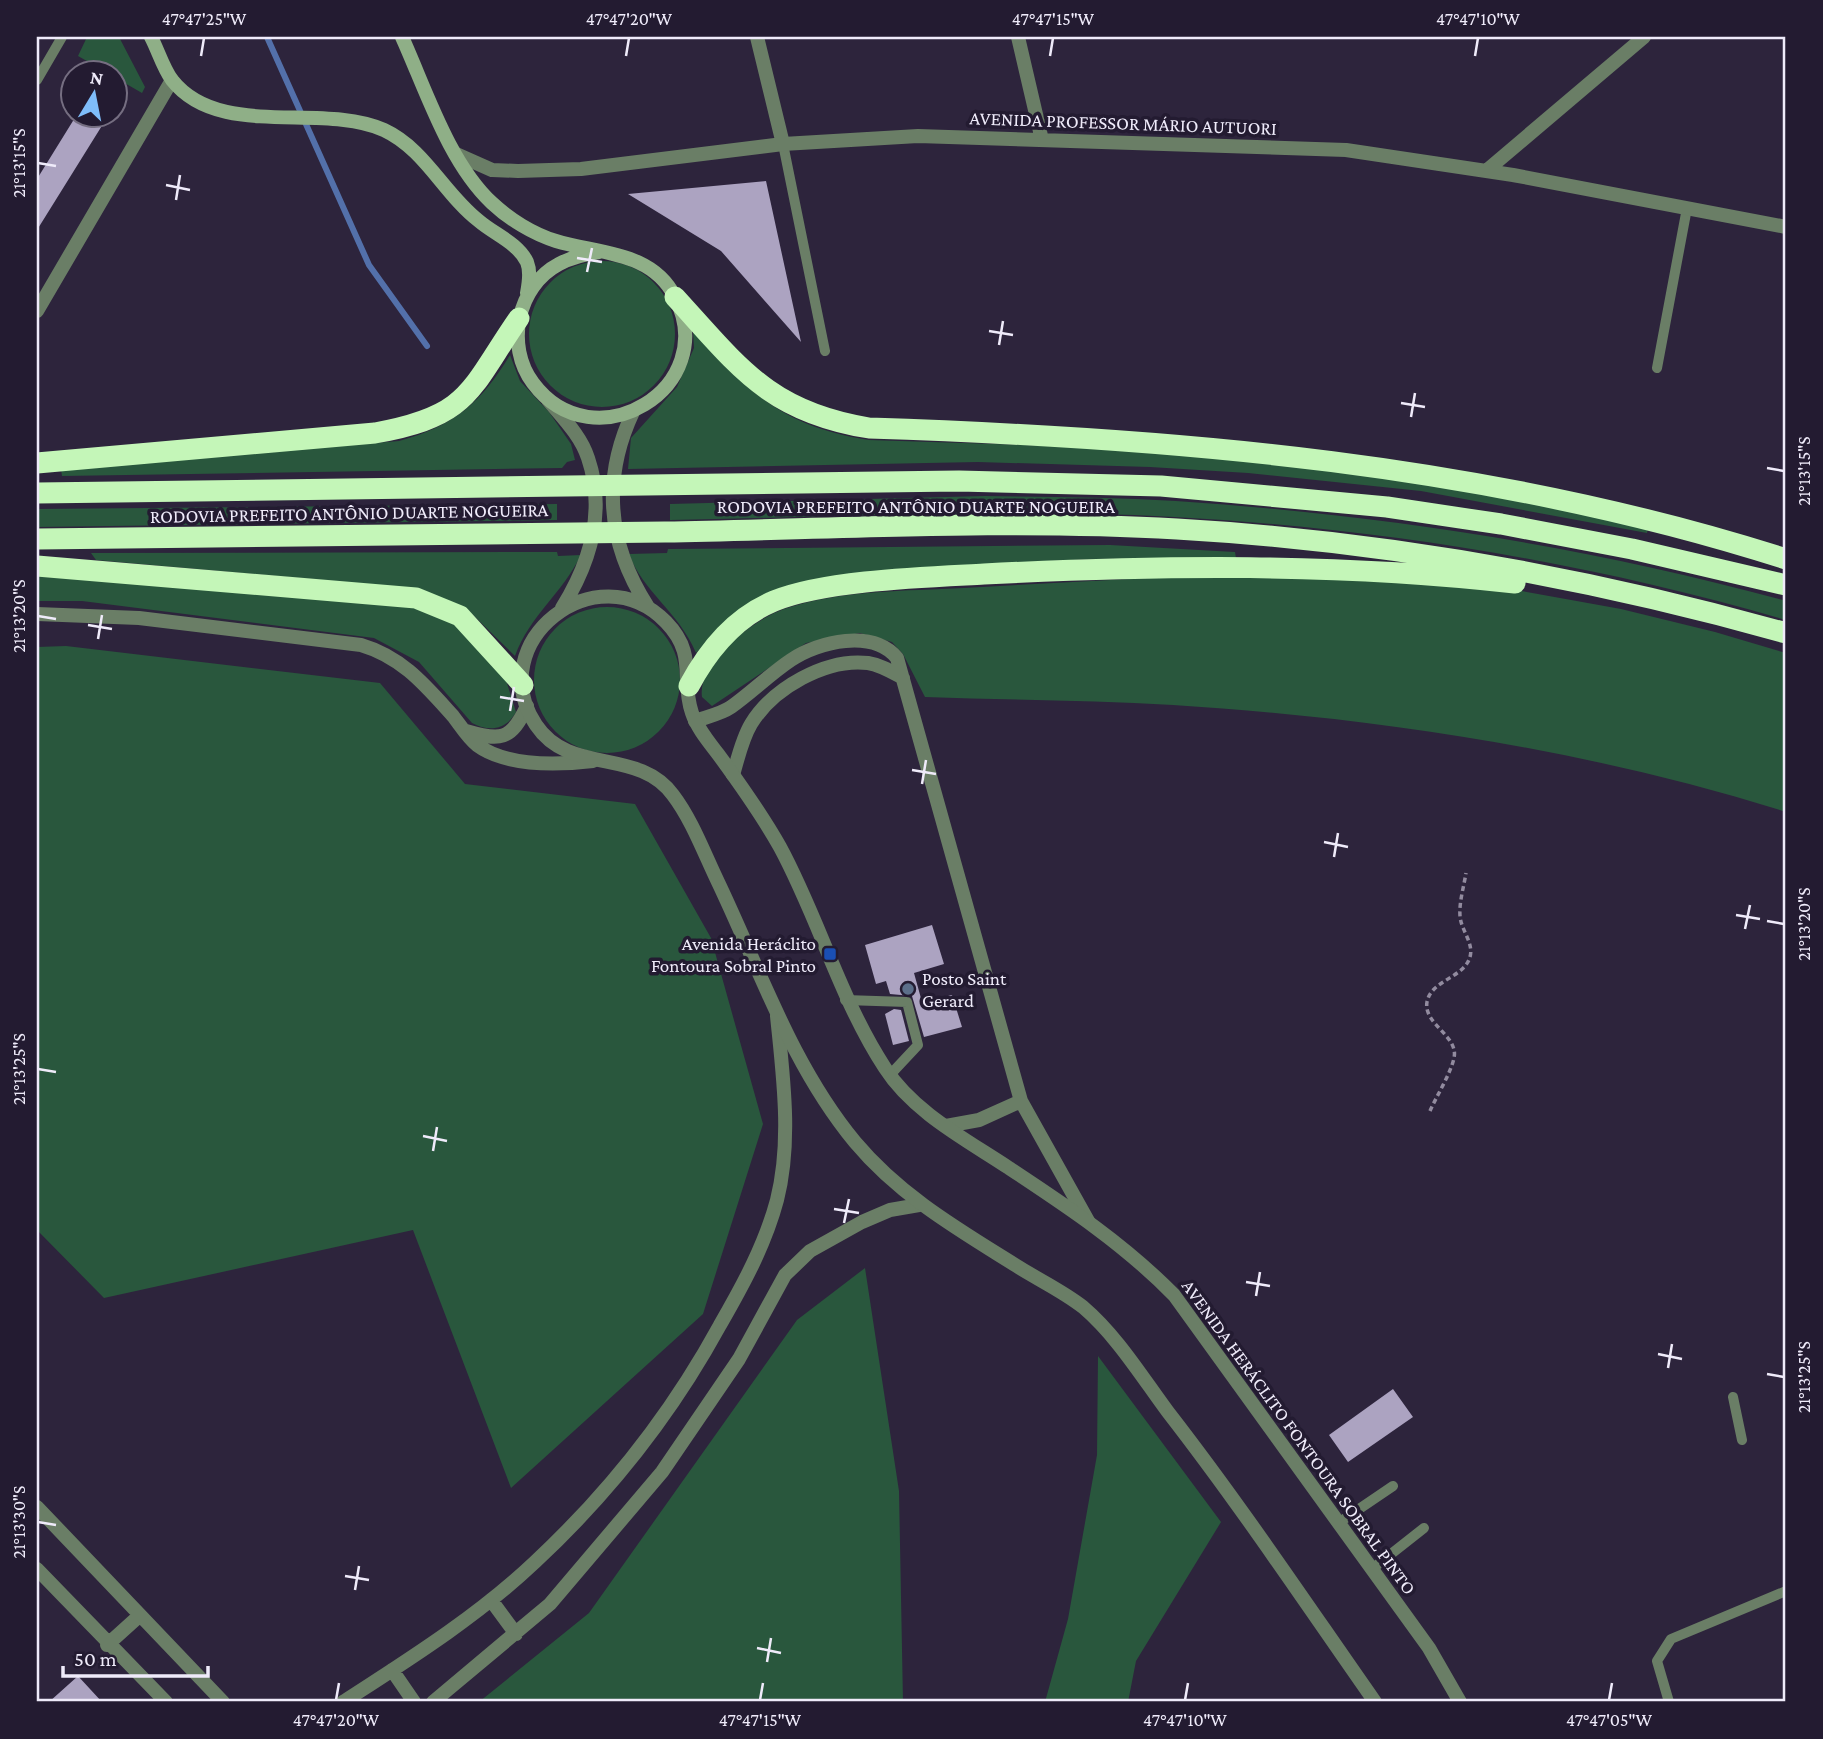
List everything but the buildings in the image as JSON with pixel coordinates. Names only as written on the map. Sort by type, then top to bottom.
[{"type":"highway","points":[[675,297],[747,376],[803,411],[836,423],[869,428],[1174,443],[1387,468],[1649,521],[1786,559]]},
{"type":"highway","points":[[37,463],[375,433],[410,427],[432,419],[472,391],[519,318]]},
{"type":"highway","name":"RODOVIA PREFEITO ANTÔNIO DUARTE NOGUEIRA","points":[[37,494],[959,481],[1161,486],[1387,507],[1501,524],[1644,552],[1786,585]]},
{"type":"highway","name":"RODOVIA PREFEITO ANTÔNIO DUARTE NOGUEIRA","points":[[37,539],[1002,526],[1175,529],[1411,552],[1652,598],[1786,633]]},
{"type":"highway","points":[[37,566],[416,598],[460,617],[523,684]]},
{"type":"highway","points":[[689,691],[714,646],[752,613],[776,601],[855,585],[939,576],[1081,569],[1266,566],[1364,569],[1652,598]]},
{"type":"main road","points":[[151,37],[172,80],[197,100],[226,113],[335,120],[382,130],[406,144],[428,165],[451,197],[523,255],[530,275],[527,297]]},
{"type":"main road","points":[[401,37],[456,154],[471,180],[493,204],[520,224],[554,241],[622,255],[644,264],[662,278],[675,297],[683,319],[685,341],[680,364],[669,384],[653,401],[633,412],[611,418],[588,418],[566,411],[547,399],[532,382],[522,362],[518,340],[519,318],[527,297],[539,279],[557,265],[578,256],[600,252]]},
{"type":"street","points":[[757,37],[783,144]]},
{"type":"street","points":[[1018,37],[1042,140]]},
{"type":"street","points":[[1486,171],[1644,37]]},
{"type":"street","points":[[37,312],[172,80]]},
{"type":"street","name":"AVENIDA PROFESSOR MÁRIO AUTUORI","points":[[456,154],[492,170],[530,170],[581,169],[783,144],[918,136],[1346,150],[1486,171],[1786,227]]},
{"type":"street","points":[[547,399],[576,434],[588,458],[595,502],[594,533],[588,558],[562,609]]},
{"type":"street","points":[[633,412],[616,451],[614,508],[621,557],[629,578],[649,608]]},
{"type":"street","points":[[593,761],[571,755],[552,743],[537,726],[527,706],[523,684],[524,662],[531,641],[544,623],[562,609],[583,600],[605,596],[628,599],[649,608]]},
{"type":"street","name":"AVENIDA HERÁCLITO FONTOURA SOBRAL PINTO","points":[[649,608],[667,622],[680,641],[688,663],[689,691],[695,721],[779,844],[830,954],[845,1000],[889,1076],[946,1126],[1137,1257],[1174,1295],[1429,1648],[1460,1702]]},
{"type":"street","points":[[37,614],[139,618],[362,645],[383,652],[411,670],[477,744],[503,755],[548,764],[616,762],[641,768],[670,790],[748,946],[777,1016],[821,1098],[859,1147],[919,1205],[1080,1305],[1107,1332],[1224,1485],[1375,1702]]},
{"type":"street","points":[[695,721],[728,710],[793,658],[839,643],[863,640],[889,649],[897,658],[1021,1101],[1088,1221]]},
{"type":"street","points":[[733,775],[743,740],[752,723],[763,709],[808,676],[851,663],[870,663],[903,678]]},
{"type":"street","points":[[464,730],[501,737],[512,731],[527,706]]},
{"type":"street","points":[[343,1702],[491,1600],[551,1546],[636,1453],[691,1379],[752,1268],[777,1199],[785,1130],[777,1016]]},
{"type":"street","points":[[946,1126],[979,1120],[1021,1101]]},
{"type":"street","points":[[433,1702],[550,1604],[662,1472],[739,1359],[785,1275],[810,1251],[862,1222],[890,1210],[919,1205]]},
{"type":"street","points":[[37,1507],[138,1616],[223,1702]]},
{"type":"street","points":[[37,1569],[159,1700]]},
{"type":"street","points":[[491,1600],[516,1634]]},
{"type":"street","points":[[107,1645],[138,1616]]},
{"type":"street","points":[[392,1670],[414,1702]]},
{"type":"lane","points":[[37,80],[62,37]]},
{"type":"lane","points":[[783,144],[825,352]]},
{"type":"lane","points":[[1657,368],[1687,208]]},
{"type":"lane","points":[[845,1000],[907,1002],[918,1045],[889,1076]]},
{"type":"lane","points":[[1733,1397],[1742,1440]]},
{"type":"lane","points":[[1340,1522],[1393,1486]]},
{"type":"lane","points":[[1372,1569],[1424,1528]]},
{"type":"lane","points":[[1669,1702],[1657,1661],[1671,1639],[1786,1591]]},
{"type":"path","points":[[1430,1111],[1455,1057],[1452,1044],[1430,1017],[1426,1004],[1431,991],[1462,969],[1470,957],[1470,944],[1460,914],[1466,873]]},
{"type":"green space","points":[[87,37],[119,37],[145,87],[142,93],[130,86],[130,60],[85,60],[78,56]]},
{"type":"green space","points":[[602,261],[630,267],[654,282],[669,306],[675,334],[669,362],[654,386],[630,401],[602,407],[574,401],[550,386],[535,362],[529,334],[535,306],[550,282],[574,267]]},
{"type":"green space","points":[[693,331],[732,372],[770,404],[813,426],[839,434],[869,440],[1176,450],[1422,481],[1648,527],[1647,533],[1421,491],[1248,473],[978,462],[628,469],[631,438],[677,387],[694,348]]},
{"type":"green space","points":[[510,355],[520,381],[549,412],[571,444],[575,460],[567,462],[562,468],[62,476],[61,469],[399,441],[435,428],[464,410],[488,387]]},
{"type":"green space","points":[[985,496],[1176,501],[1407,524],[1560,549],[1711,581],[1786,601],[1786,620],[1711,599],[1560,565],[1406,539],[1251,522],[1048,513],[670,520],[670,504]]},
{"type":"green space","points":[[557,504],[557,520],[37,527],[37,509]]},
{"type":"green space","points":[[1110,545],[1235,552],[1236,558],[1091,559],[953,566],[732,616],[696,653],[680,626],[643,580],[629,554],[667,553],[668,549]]},
{"type":"green space","points":[[557,552],[558,556],[581,555],[529,628],[515,656],[469,611],[421,589],[96,560],[91,553]]},
{"type":"green space","points":[[1224,575],[1488,585],[1621,609],[1786,653],[1786,812],[1637,771],[1560,754],[1406,728],[1328,718],[1173,705],[925,697],[903,654],[892,642],[860,633],[806,643],[712,706],[702,697],[703,683],[709,669],[730,643],[772,614],[805,603],[896,591]]},
{"type":"green space","points":[[37,576],[412,606],[445,616],[462,630],[506,680],[516,712],[507,723],[497,728],[485,728],[472,723],[419,662],[374,638],[82,601],[37,601]]},
{"type":"green space","points":[[607,607],[635,613],[659,628],[674,652],[680,680],[674,708],[659,732],[635,747],[607,753],[579,747],[555,732],[540,708],[534,680],[540,652],[555,628],[579,613]]},
{"type":"green space","points":[[66,646],[380,683],[465,784],[635,804],[711,938],[763,1124],[703,1314],[511,1488],[413,1230],[104,1298],[37,1230],[37,647]]},
{"type":"green space","points":[[865,1268],[899,1491],[903,1702],[479,1702],[589,1613],[797,1320]]},
{"type":"green space","points":[[1098,1356],[1221,1522],[1136,1661],[1128,1702],[1045,1702],[1068,1619],[1097,1455]]},
{"type":"waterway","points":[[267,37],[369,265],[427,346]]},
{"type":"place","name":"Avenida Heráclito Fontoura Sobral Pinto","points":[[830,954]]},
{"type":"place","name":"Posto Saint Gerard","points":[[908,989]]}]
